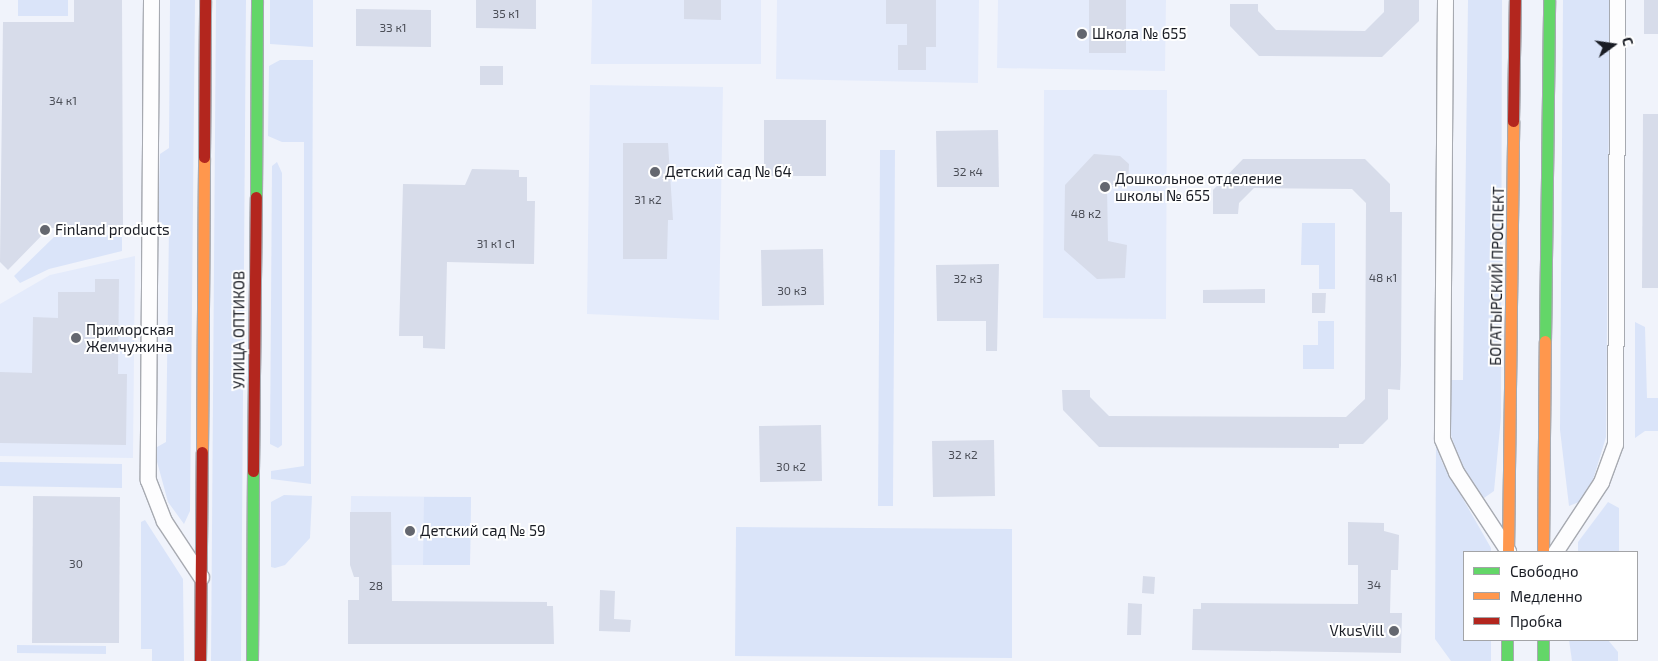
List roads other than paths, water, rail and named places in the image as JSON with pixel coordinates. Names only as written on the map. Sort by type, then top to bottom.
[{"type":"street","points":[[151,0],[148,480],[164,521],[201,577]]},
{"type":"street","points":[[200,661],[205,0]]},
{"type":"street","name":"УЛИЦА ОПТИКОВ","points":[[252,661],[257,0]]},
{"type":"street","points":[[1445,0],[1442,439],[1456,472],[1507,551]]},
{"type":"street","name":"БОГАТЫРСКИЙ ПРОСПЕКТ","points":[[1508,551],[1515,0]]},
{"type":"street","points":[[1543,551],[1549,0]]},
{"type":"street","points":[[1556,551],[1601,482],[1614,444],[1617,0]]},
{"type":"street","points":[[1507,661],[1508,641]]},
{"type":"street","points":[[1542,661],[1543,641]]},
{"type":"place","name":"Школа № 655","points":[[1082,34]]},
{"type":"place","name":"Детский сад № 64","points":[[655,172]]},
{"type":"place","name":"Дошкольное отделение школы № 655","points":[[1105,187]]},
{"type":"place","name":"Finland products","points":[[45,230]]},
{"type":"place","name":"Приморская Жемчужина","points":[[76,338]]},
{"type":"place","name":"Детский сад № 59","points":[[410,531]]},
{"type":"place","name":"VkusVill","points":[[1394,631]]}]
